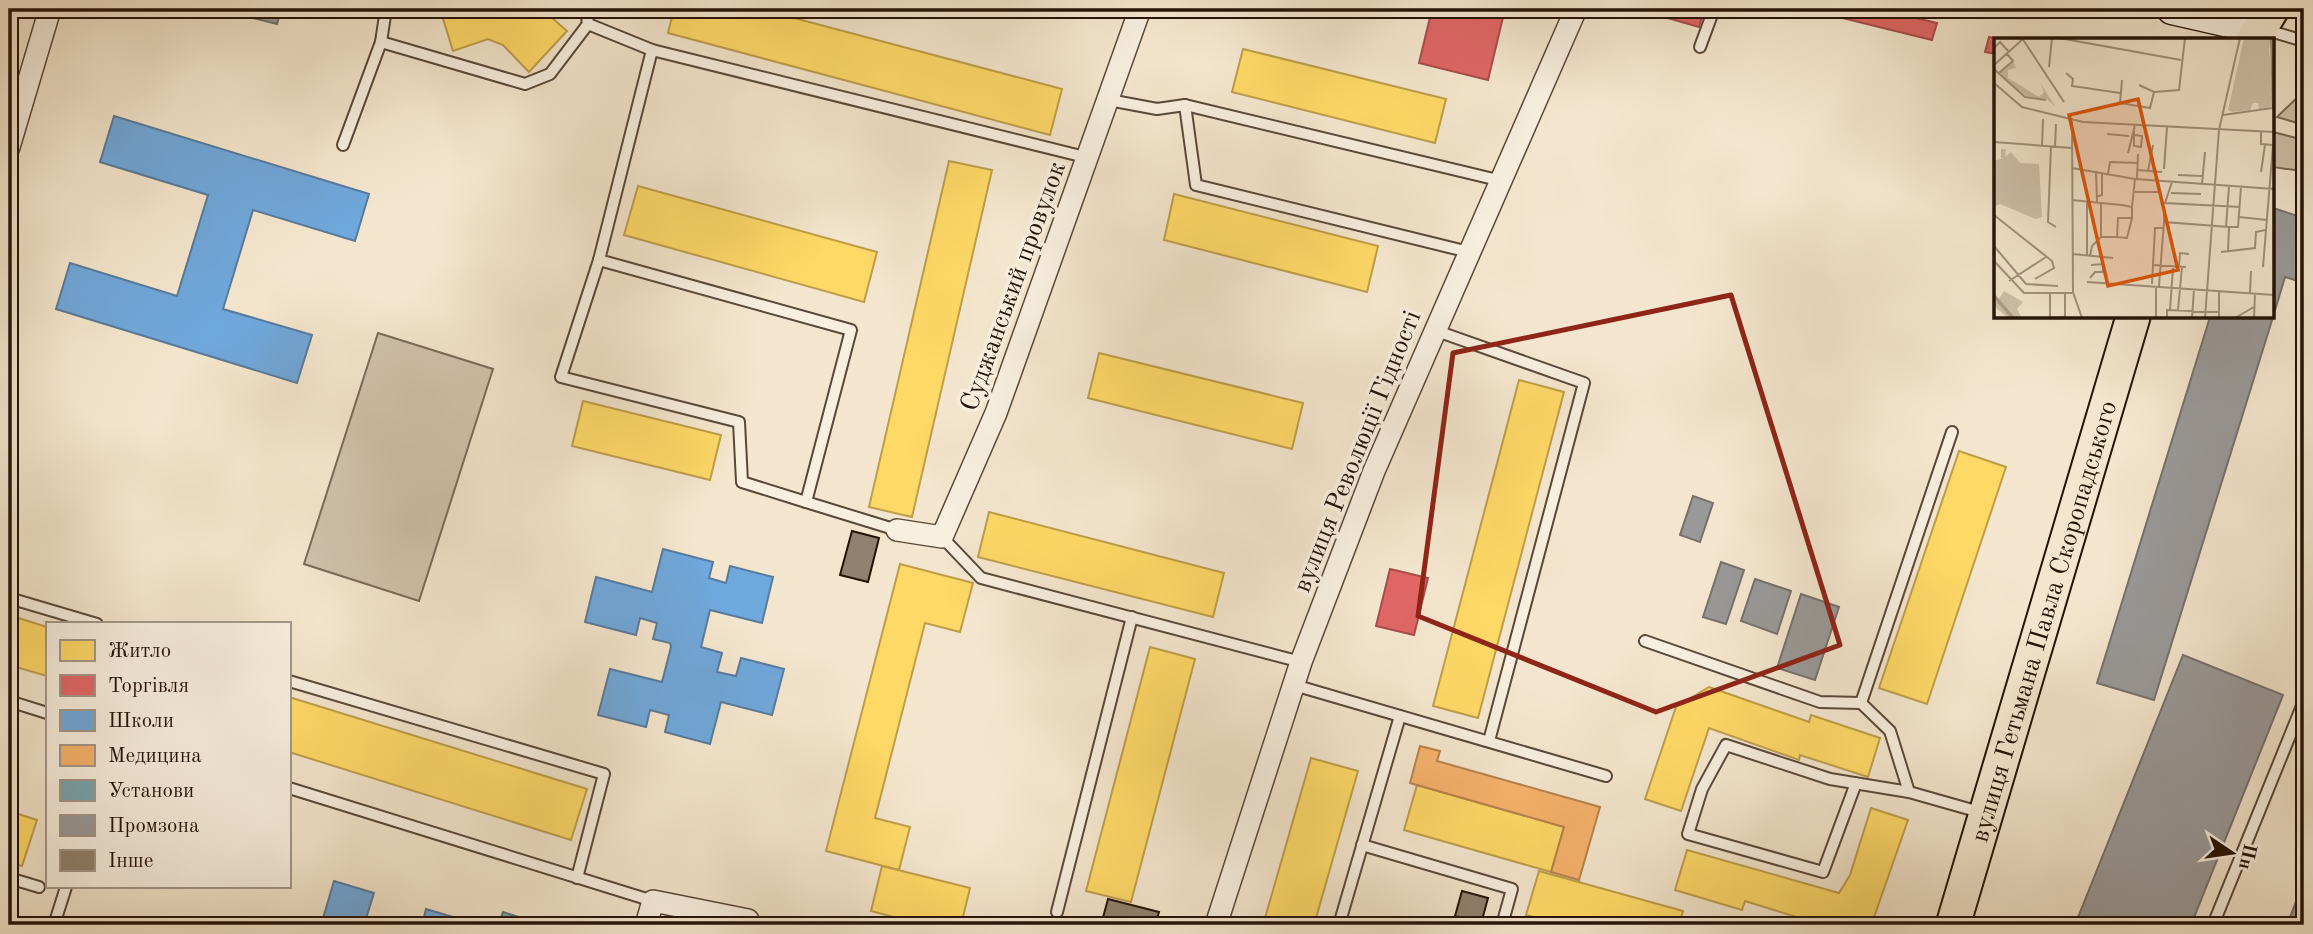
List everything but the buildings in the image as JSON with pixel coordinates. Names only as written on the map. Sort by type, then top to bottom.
[{"type":"main road","points":[[2172,9],[2262,26]]},
{"type":"main road","name":"вулиця Гетьмана Павла Скоропадського","points":[[1953,925],[2133,318]]},
{"type":"street","points":[[9,147],[50,9]]},
{"type":"street","name":"Суджанський провулок","points":[[942,537],[996,413],[1140,9]]},
{"type":"street","name":"вулиця Революції Гідності","points":[[1216,925],[1301,662],[1374,471],[1576,9]]},
{"type":"street","points":[[897,530],[942,537]]},
{"type":"street","points":[[646,925],[653,901],[747,920]]},
{"type":"lane","points":[[343,145],[382,42],[386,9]]},
{"type":"lane","points":[[382,42],[525,84],[550,74],[588,24],[586,9]]},
{"type":"lane","points":[[1700,47],[1714,9]]},
{"type":"lane","points":[[588,24],[652,50],[1089,158]]},
{"type":"lane","points":[[2262,26],[2304,41]]},
{"type":"lane","points":[[652,50],[600,260],[561,377],[739,422],[742,481],[897,530]]},
{"type":"lane","points":[[1109,100],[1157,109],[1185,106],[1502,181]]},
{"type":"lane","points":[[1185,106],[1196,185],[1469,252]]},
{"type":"lane","points":[[600,260],[851,330],[806,502]]},
{"type":"lane","points":[[1434,330],[1584,383],[1489,740]]},
{"type":"lane","points":[[1861,703],[1952,432]]},
{"type":"lane","points":[[942,537],[981,578],[1301,662]]},
{"type":"lane","points":[[9,598],[90,622]]},
{"type":"lane","points":[[1057,912],[1132,617]]},
{"type":"lane","points":[[1645,641],[1820,702],[1861,703],[1890,731],[1909,792]]},
{"type":"lane","points":[[290,681],[604,774],[577,878]]},
{"type":"lane","points":[[1294,685],[1606,776]]},
{"type":"lane","points":[[9,701],[46,713]]},
{"type":"lane","points":[[2213,925],[2304,701]]},
{"type":"lane","points":[[1339,925],[1400,716]]},
{"type":"lane","points":[[1856,783],[1823,872],[1688,834],[1702,789],[1726,745],[1830,779],[1856,783],[1909,792],[1986,813]]},
{"type":"lane","points":[[290,788],[653,901]]},
{"type":"lane","points":[[1362,845],[1512,889],[1502,925]]},
{"type":"lane","points":[[9,878],[39,887]]},
{"type":"lane","points":[[54,925],[66,888]]},
{"type":"highlighted area","points":[[1731,295],[1840,645],[1656,712],[1418,616],[1453,353]]},
{"type":"shaded area","points":[[2304,91],[2304,125],[2277,117]]},
{"type":"shaded area","points":[[2274,132],[2304,140],[2304,175],[2301,171],[2274,167]]},
{"type":"shaded area","points":[[378,333],[493,369],[419,601],[304,564]]}]
